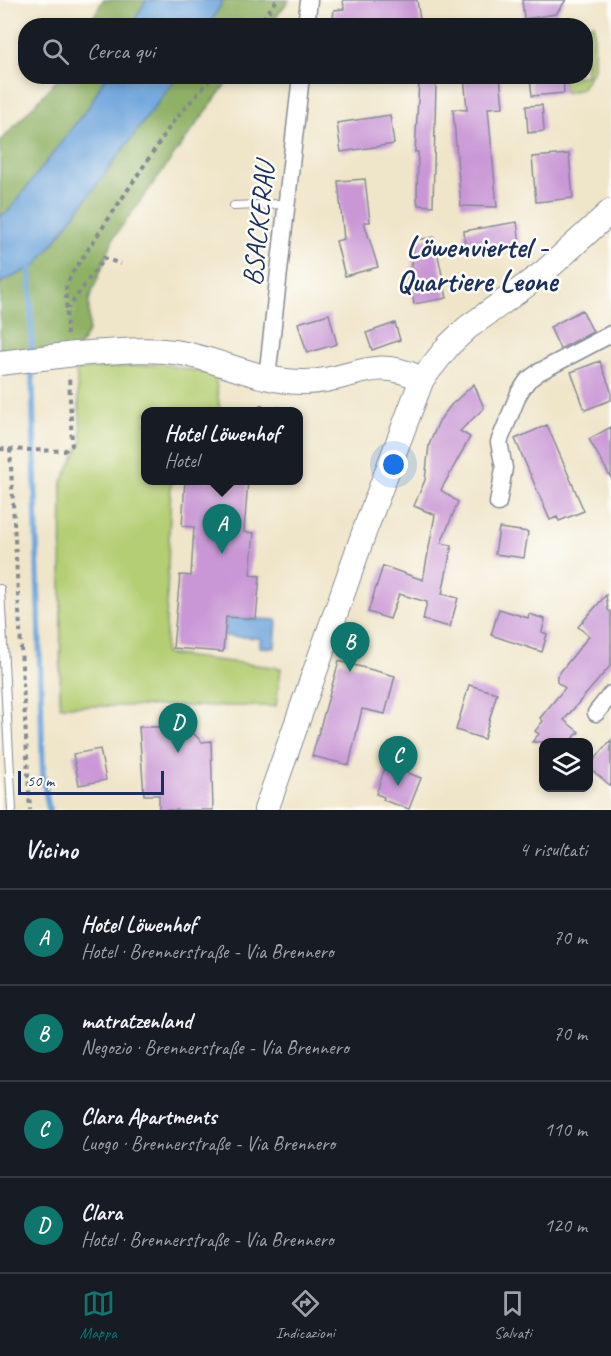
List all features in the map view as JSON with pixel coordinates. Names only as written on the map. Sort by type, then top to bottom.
[{"type":"main road","points":[[266,810],[366,527],[422,379],[448,345],[467,328],[543,273],[611,211]]},
{"type":"main road","points":[[0,363],[70,354],[155,350],[178,352],[267,378],[307,382],[389,366],[422,379]]},
{"type":"street","points":[[307,18],[309,0]]},
{"type":"street","name":"BSACKERAU","points":[[267,378],[300,84]]},
{"type":"street","points":[[498,503],[504,468],[499,442],[519,393],[539,372],[611,334]]},
{"type":"street","points":[[596,713],[611,694]]},
{"type":"lane","points":[[234,206],[279,204],[286,211]]},
{"type":"lane","points":[[0,589],[12,810]]},
{"type":"path","points":[[263,18],[278,0]]},
{"type":"path","points":[[0,449],[64,451],[72,445],[66,288],[71,275],[103,224],[173,122],[206,84]]},
{"type":"path","points":[[65,307],[69,307],[104,258],[121,264]]},
{"type":"path","points":[[10,449],[30,810]]},
{"type":"green space","points":[[103,0],[146,0],[136,18],[93,18]]},
{"type":"green space","points":[[223,0],[289,0],[275,18],[214,18]]},
{"type":"green space","points":[[593,24],[594,24],[593,71]]},
{"type":"green space","points":[[54,84],[101,84],[90,105],[8,212],[0,216],[0,142]]},
{"type":"green space","points":[[172,84],[226,84],[114,237],[89,300],[89,330],[75,354],[0,363],[0,283],[37,265]]},
{"type":"green space","points":[[563,84],[584,84],[581,89],[564,93]]},
{"type":"green space","points":[[161,364],[215,375],[219,407],[141,407],[141,485],[171,485],[165,654],[281,668],[276,706],[60,706],[62,482],[82,441],[76,370]]},
{"type":"water","points":[[146,0],[223,0],[214,18],[136,18]]},
{"type":"water","points":[[101,84],[172,84],[37,265],[0,283],[0,216],[8,212],[90,105]]},
{"type":"water","points":[[226,617],[277,620],[275,648],[260,647],[260,638],[225,636]]},
{"type":"building","points":[[343,0],[417,0],[420,18],[333,18],[334,10],[344,9]]},
{"type":"building","points":[[522,0],[566,0],[556,14],[524,18]]},
{"type":"building","points":[[419,84],[436,84],[433,206],[418,205],[418,152],[415,152]]},
{"type":"building","points":[[465,84],[501,84],[503,107],[488,108],[497,207],[461,206],[453,109],[467,110]]},
{"type":"building","points":[[531,84],[563,84],[564,93],[532,96]]},
{"type":"building","points":[[542,105],[544,131],[528,133],[526,106]]},
{"type":"building","points":[[390,115],[394,144],[341,152],[337,123]]},
{"type":"building","points":[[569,154],[573,198],[536,202],[532,157]]},
{"type":"building","points":[[365,179],[370,222],[364,222],[378,267],[345,276],[336,241],[344,239],[338,181]]},
{"type":"building","points":[[517,222],[520,244],[465,249],[464,231]]},
{"type":"building","points":[[434,237],[447,298],[414,304],[410,279],[415,240]]},
{"type":"building","points":[[582,310],[593,332],[560,349],[550,327]]},
{"type":"building","points":[[329,314],[337,344],[307,353],[298,323]]},
{"type":"building","points":[[395,323],[400,340],[372,350],[366,333]]},
{"type":"building","points":[[600,361],[611,391],[611,400],[585,410],[571,372]]},
{"type":"building","points":[[474,384],[484,408],[460,431],[470,437],[441,490],[458,502],[441,543],[452,545],[442,594],[458,598],[450,627],[423,620],[427,602],[399,594],[390,619],[368,612],[383,566],[423,580],[435,515],[414,506],[425,480],[429,445],[439,421],[451,405]]},
{"type":"building","points":[[547,425],[584,511],[559,521],[557,517],[550,520],[515,439]]},
{"type":"building","points":[[611,427],[611,478],[589,439]]},
{"type":"building","points":[[185,485],[248,485],[244,532],[254,533],[250,575],[260,576],[256,619],[226,617],[223,652],[173,648],[180,575],[191,576],[194,527],[182,526]]},
{"type":"building","points":[[499,528],[528,532],[524,558],[495,554]]},
{"type":"building","points":[[606,595],[608,610],[611,612],[611,665],[564,720],[579,732],[574,738],[539,738],[539,742],[532,742],[539,734],[535,731],[543,721],[540,718],[565,688],[557,682],[557,676],[589,636],[578,627]]},
{"type":"building","points":[[499,609],[528,618],[529,614],[545,619],[542,632],[547,634],[542,652],[491,635]]},
{"type":"building","points":[[339,661],[395,676],[385,714],[362,709],[349,765],[312,756]]},
{"type":"building","points":[[469,685],[497,693],[484,739],[456,730]]},
{"type":"building","points":[[139,727],[187,727],[202,742],[211,741],[213,810],[159,810],[159,795],[144,795]]},
{"type":"building","points":[[611,740],[611,786],[593,771],[593,761]]},
{"type":"building","points":[[100,749],[106,780],[79,785],[73,754]]},
{"type":"building","points":[[386,765],[421,778],[409,809],[383,800],[384,797],[376,794]]},
{"type":"waterway","points":[[30,262],[32,354]]},
{"type":"waterway","points":[[32,364],[43,778],[49,810]]},
{"type":"place","name":"Hotel Löwenhof","points":[[222,554]]},
{"type":"place","name":"matratzenland","points":[[350,672]]},
{"type":"place","name":"Clara","points":[[178,753]]},
{"type":"place","name":"Clara Apartments","points":[[398,786]]},
{"type":"district","name":"Löwenviertel - Quartiere Leone","points":[[477,264]]}]
